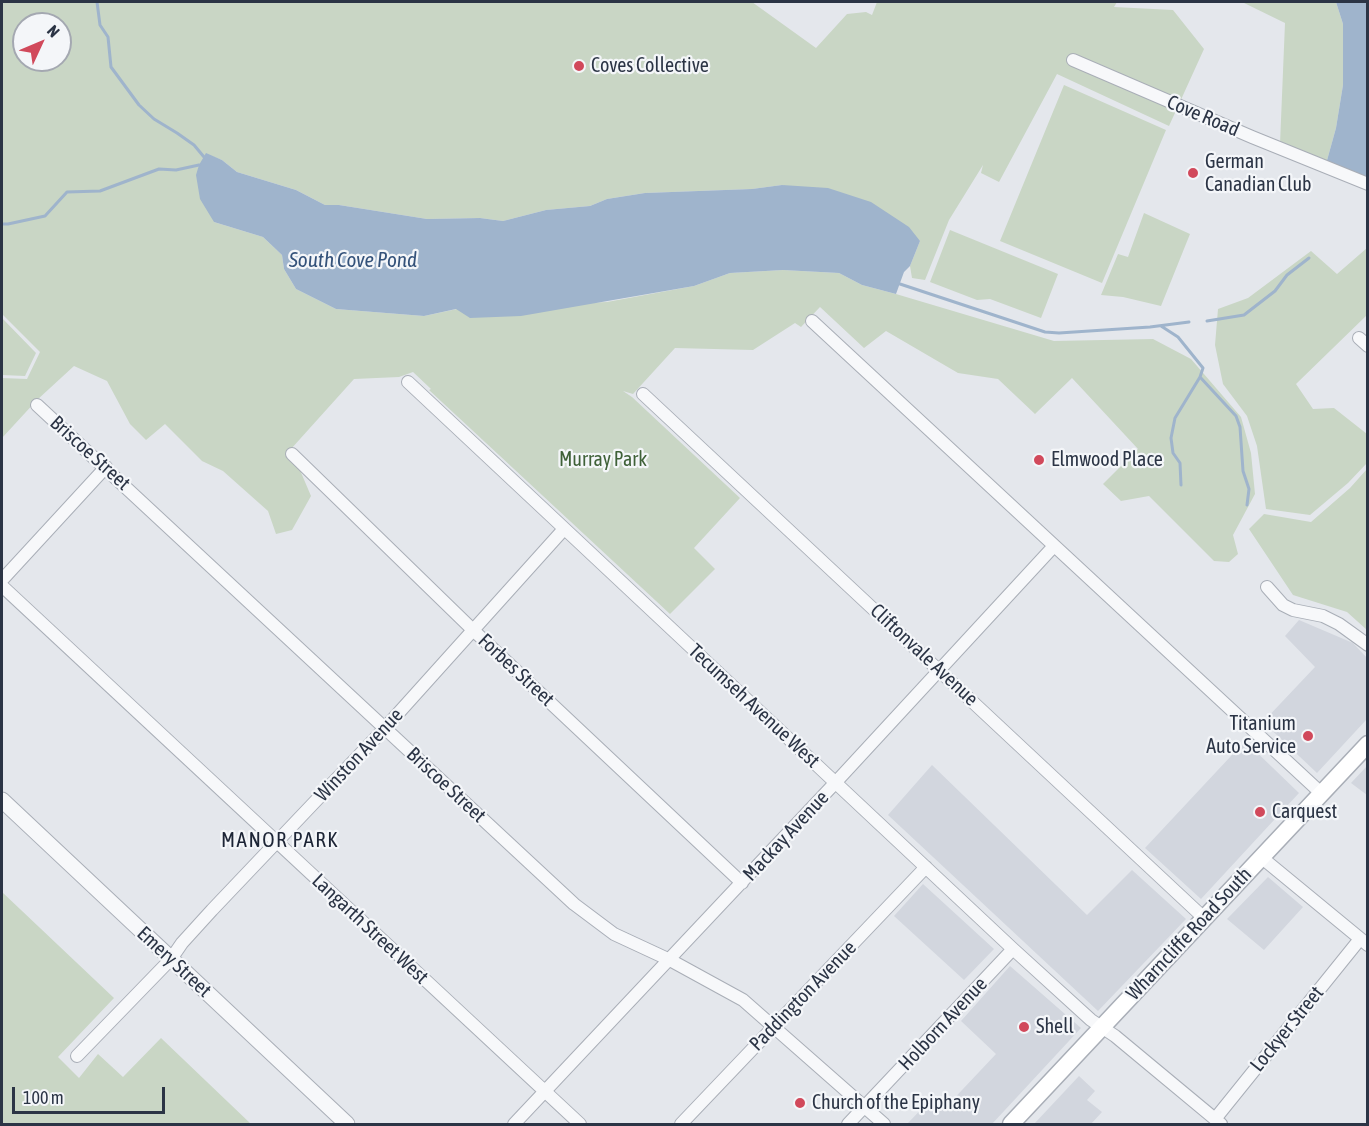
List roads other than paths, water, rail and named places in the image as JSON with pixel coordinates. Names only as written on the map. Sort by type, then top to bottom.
[{"type":"main road","name":"Wharncliffe Road South","points":[[1011,1125],[1368,744]]},
{"type":"street","name":"Cove Road","points":[[1073,60],[1368,184]]},
{"type":"street","points":[[812,321],[1321,793]]},
{"type":"street","name":"Tecumseh Avenue West","points":[[408,382],[1013,949],[1091,1020],[1115,1036],[1218,1122]]},
{"type":"street","name":"Cliftonvale Avenue","points":[[643,394],[1204,918]]},
{"type":"street","name":"Briscoe Street","points":[[38,405],[574,904],[614,934],[670,960],[743,1000],[884,1125]]},
{"type":"street","name":"Forbes Street","points":[[292,454],[473,630],[742,883]]},
{"type":"street","points":[[2,580],[106,467]]},
{"type":"street","name":"Winston Avenue","points":[[76,1056],[171,959],[205,918],[385,728],[564,529]]},
{"type":"street","name":"Mackay Avenue","points":[[514,1125],[1054,546]]},
{"type":"street","name":"Langarth Street West","points":[[2,586],[580,1125]]},
{"type":"street","points":[[1267,587],[1283,605],[1293,610],[1323,616],[1368,645]]},
{"type":"street","name":"Emery Street","points":[[2,800],[347,1125]]},
{"type":"street","points":[[1261,857],[1364,942]]},
{"type":"street","name":"Paddington Avenue","points":[[681,1125],[926,867]]},
{"type":"street","name":"Lockyer Street","points":[[1218,1122],[1364,942]]},
{"type":"street","name":"Holborn Avenue","points":[[848,1125],[1013,949]]},
{"type":"water","points":[[1336,2],[1367,2],[1367,182],[1326,164],[1336,128],[1343,85],[1343,24]]},
{"type":"water","name":"South Cove Pond","points":[[206,153],[222,160],[237,172],[296,190],[325,205],[339,205],[427,219],[480,218],[503,221],[546,210],[590,206],[607,199],[645,193],[752,189],[782,185],[828,188],[871,202],[909,227],[920,241],[896,294],[862,285],[839,273],[783,270],[730,273],[694,286],[521,316],[470,318],[456,309],[424,316],[336,309],[296,289],[284,269],[282,255],[263,237],[214,222],[200,199],[196,175]]},
{"type":"waterway","points":[[97,2],[100,25],[108,37],[111,67],[139,105],[154,119],[194,145],[204,157]]},
{"type":"waterway","points":[[2,224],[45,216],[67,192],[100,191],[159,169],[176,170],[199,165]]},
{"type":"waterway","points":[[1207,321],[1244,315],[1275,291],[1287,275],[1309,258]]},
{"type":"waterway","points":[[900,284],[1045,332],[1150,327],[1189,322]]},
{"type":"waterway","points":[[1161,326],[1178,337],[1203,368],[1200,377],[1236,416],[1240,427],[1243,471],[1249,489],[1247,505]]},
{"type":"waterway","points":[[1181,485],[1180,463],[1173,453],[1171,438],[1175,418],[1200,377]]},
{"type":"place","name":"Coves Collective","points":[[579,66]]},
{"type":"place","name":"German Canadian Club","points":[[1193,173]]},
{"type":"place","name":"Elmwood Place","points":[[1039,460]]},
{"type":"place","name":"Titanium Auto Service","points":[[1308,736]]},
{"type":"place","name":"Carquest","points":[[1260,812]]},
{"type":"place","name":"Shell","points":[[1024,1027]]},
{"type":"place","name":"Church of the Epiphany","points":[[800,1103]]},
{"type":"district","name":"MANOR PARK","points":[[280,840]]},
{"type":"park label","name":"Murray Park","points":[[603,460]]}]
